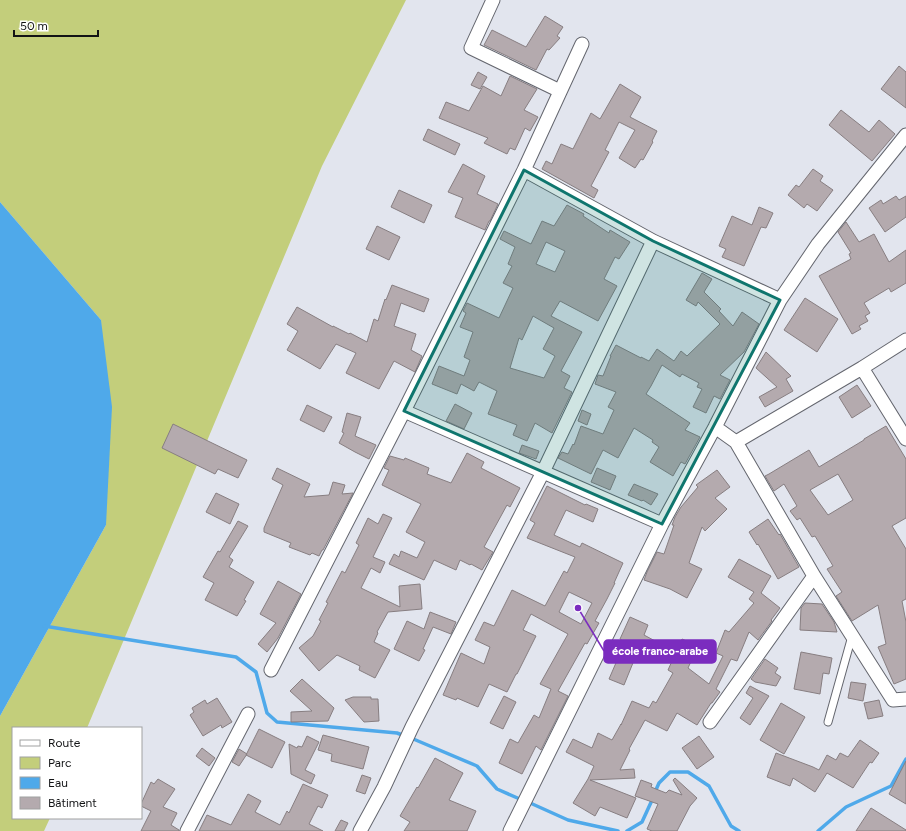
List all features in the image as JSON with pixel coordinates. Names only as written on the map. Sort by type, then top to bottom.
[{"type":"street","points":[[493,0],[471,48],[560,91]]},
{"type":"street","points":[[271,670],[404,411],[524,170],[582,44]]},
{"type":"street","points":[[512,827],[662,524],[715,427],[780,300],[818,244],[906,135]]},
{"type":"street","points":[[524,170],[653,241],[780,300]]},
{"type":"street","points":[[360,831],[384,787],[412,727],[543,472],[653,241]]},
{"type":"street","points":[[736,442],[862,368],[906,340]]},
{"type":"street","points":[[862,368],[906,440]]},
{"type":"street","points":[[404,411],[662,524]]},
{"type":"street","points":[[715,427],[736,442],[814,576],[893,700],[906,699]]},
{"type":"street","points":[[710,722],[814,576]]},
{"type":"street","points":[[187,831],[248,714]]},
{"type":"lane","points":[[828,722],[852,636]]},
{"type":"highlighted area","points":[[524,170],[653,241],[780,300],[662,524],[404,411]]},
{"type":"green space","points":[[0,0],[406,0],[322,166],[87,727],[12,727],[12,819],[50,819],[44,831],[0,831],[0,716],[106,525],[101,320],[0,202]]},
{"type":"water","points":[[0,202],[101,320],[112,407],[106,525],[0,716]]},
{"type":"building","points":[[545,16],[563,27],[557,36],[560,38],[549,50],[547,49],[536,70],[484,45],[492,30],[526,47]]},
{"type":"building","points":[[899,66],[906,72],[906,108],[881,89]]},
{"type":"building","points":[[478,72],[487,77],[480,89],[471,85]]},
{"type":"building","points":[[510,76],[537,89],[524,110],[538,117],[530,131],[525,128],[515,150],[510,148],[507,154],[484,143],[488,138],[439,118],[446,102],[469,111],[483,86],[501,96]]},
{"type":"building","points":[[620,84],[641,97],[630,117],[657,131],[643,160],[641,159],[635,168],[619,158],[635,130],[619,122],[605,150],[609,152],[591,186],[598,190],[594,198],[542,169],[546,161],[552,164],[561,144],[573,149],[591,113],[600,119]]},
{"type":"building","points":[[841,110],[869,132],[879,120],[895,134],[872,161],[829,125]]},
{"type":"building","points":[[428,129],[460,144],[455,155],[423,140]]},
{"type":"building","points":[[463,164],[485,176],[477,194],[498,204],[485,230],[455,217],[463,198],[448,192]]},
{"type":"building","points":[[813,169],[823,176],[820,181],[833,190],[817,211],[807,204],[804,208],[788,195],[796,185],[799,187]]},
{"type":"building","points":[[399,190],[432,205],[424,223],[391,207]]},
{"type":"building","points":[[896,196],[899,200],[906,196],[906,217],[885,232],[869,208],[881,200],[883,204]]},
{"type":"building","points":[[567,205],[584,214],[583,216],[609,233],[610,230],[630,242],[619,259],[615,257],[604,279],[617,286],[598,321],[560,301],[551,316],[582,332],[561,371],[570,376],[564,388],[572,392],[552,433],[535,423],[527,441],[513,435],[517,425],[488,414],[497,391],[479,382],[474,391],[461,384],[457,394],[432,384],[439,366],[464,376],[470,360],[464,357],[473,332],[460,327],[466,313],[463,311],[467,303],[499,318],[513,288],[503,283],[512,266],[508,264],[515,247],[500,239],[504,231],[531,244],[542,221],[554,226]],"holes":[[[546,242],[565,251],[555,272],[536,264]],[[533,316],[554,328],[543,349],[555,356],[544,378],[510,368],[519,338],[522,340]]]},
{"type":"building","points":[[759,207],[773,213],[766,228],[761,227],[744,266],[722,257],[726,249],[719,246],[732,216],[752,225]]},
{"type":"building","points":[[846,222],[859,242],[874,234],[889,262],[906,250],[906,283],[891,292],[889,288],[864,303],[870,313],[865,316],[868,321],[859,326],[861,329],[852,334],[819,276],[851,259],[849,254],[851,253],[838,232]]},
{"type":"building","points":[[377,226],[400,237],[389,260],[366,249]]},
{"type":"building","points":[[702,273],[712,279],[704,292],[721,309],[719,311],[733,326],[742,312],[759,324],[744,352],[720,375],[730,380],[720,399],[714,396],[706,413],[693,407],[702,389],[697,387],[699,383],[682,374],[680,377],[662,365],[646,394],[690,423],[685,430],[700,437],[685,464],[681,462],[673,476],[650,462],[659,447],[652,442],[653,440],[634,428],[618,458],[603,450],[591,474],[558,458],[562,452],[568,454],[573,444],[574,445],[581,426],[603,434],[614,410],[608,407],[616,392],[595,384],[598,375],[603,376],[610,356],[616,345],[649,361],[657,349],[674,361],[681,351],[687,356],[720,324],[698,302],[696,306],[686,300]]},
{"type":"building","points":[[392,285],[429,299],[424,312],[401,303],[394,326],[416,334],[411,350],[422,356],[415,372],[394,361],[379,389],[346,373],[356,353],[336,344],[320,369],[287,350],[298,331],[287,324],[297,307],[333,327],[349,334],[350,333],[367,342],[374,319],[378,321],[385,299],[386,300]]},
{"type":"building","points":[[805,298],[838,319],[817,352],[784,330]]},
{"type":"building","points":[[766,352],[791,376],[786,379],[793,391],[765,407],[759,397],[777,387],[756,368]]},
{"type":"building","points":[[857,385],[871,406],[852,418],[839,397]]},
{"type":"building","points":[[455,404],[472,413],[464,429],[446,421]]},
{"type":"building","points":[[307,405],[332,417],[324,432],[300,420]]},
{"type":"building","points":[[582,410],[591,414],[587,425],[578,421]]},
{"type":"building","points":[[347,413],[361,417],[355,436],[376,445],[369,459],[339,443],[344,433],[342,432]]},
{"type":"building","points":[[173,424],[247,460],[238,478],[218,469],[215,474],[162,448]]},
{"type":"building","points":[[886,426],[906,459],[906,518],[892,526],[906,549],[906,599],[902,601],[906,622],[906,679],[894,684],[878,647],[886,644],[878,605],[852,621],[836,596],[842,592],[827,569],[833,566],[815,536],[812,537],[800,518],[797,520],[790,511],[797,506],[784,484],[774,491],[765,476],[809,450],[819,467]],"holes":[[[838,474],[853,500],[828,515],[810,490]]]},
{"type":"building","points":[[522,445],[539,451],[536,459],[519,453]]},
{"type":"building","points":[[467,453],[484,462],[481,468],[520,488],[510,507],[507,505],[484,547],[493,552],[482,570],[460,560],[456,570],[434,560],[424,580],[389,564],[394,554],[399,557],[401,551],[417,558],[425,542],[406,532],[421,504],[382,485],[389,470],[384,468],[390,456],[404,460],[405,458],[429,468],[427,474],[451,483]]},
{"type":"building","points":[[277,468],[310,484],[304,497],[329,495],[333,482],[345,485],[342,494],[353,493],[319,556],[312,553],[310,555],[289,547],[291,543],[264,532],[264,528],[283,485],[272,479]]},
{"type":"building","points":[[597,468],[616,476],[610,490],[591,482]]},
{"type":"building","points":[[717,470],[730,487],[715,498],[727,509],[705,531],[702,527],[689,563],[702,569],[687,598],[670,589],[644,580],[657,552],[664,554],[674,525],[672,525],[681,507],[698,487],[696,485]]},
{"type":"building","points":[[634,484],[658,494],[651,505],[643,500],[642,501],[628,495]]},
{"type":"building","points":[[547,486],[585,505],[586,504],[598,509],[593,522],[566,510],[554,535],[580,547],[582,543],[623,563],[615,583],[595,621],[599,623],[587,644],[585,643],[558,691],[568,696],[541,750],[536,746],[522,774],[499,763],[510,739],[518,743],[534,715],[539,718],[551,689],[540,684],[568,634],[531,614],[523,630],[536,636],[507,692],[489,684],[478,707],[457,698],[456,700],[443,695],[461,653],[484,664],[490,647],[475,640],[484,622],[494,626],[512,590],[545,606],[564,571],[567,573],[575,557],[527,538],[535,523],[530,520]],"holes":[[[569,592],[592,603],[581,624],[559,612]]]},
{"type":"building","points":[[216,493],[239,504],[230,524],[206,512]]},
{"type":"building","points":[[383,514],[392,518],[373,557],[385,562],[380,573],[371,568],[361,588],[400,607],[399,586],[420,584],[422,609],[388,612],[377,632],[378,633],[374,642],[390,650],[375,678],[359,670],[360,666],[337,655],[319,671],[299,648],[313,636],[321,621],[319,620],[328,603],[326,602],[342,571],[345,573],[359,545],[356,543],[368,518],[378,524]]},
{"type":"building","points":[[768,519],[779,535],[780,534],[799,567],[778,579],[758,544],[757,545],[749,532]]},
{"type":"building","points":[[238,521],[248,526],[229,557],[233,560],[229,567],[254,582],[244,600],[246,601],[237,616],[205,600],[214,583],[203,577]]},
{"type":"building","points":[[739,559],[771,576],[761,593],[780,608],[771,620],[772,621],[758,640],[749,632],[737,661],[731,659],[716,689],[720,692],[697,725],[677,713],[667,731],[645,720],[629,749],[630,750],[620,770],[634,769],[635,778],[590,780],[636,798],[627,818],[600,807],[595,816],[573,803],[594,766],[566,752],[573,739],[592,748],[598,733],[612,740],[632,701],[649,708],[653,701],[656,703],[673,673],[668,670],[682,639],[698,646],[688,668],[709,684],[723,656],[716,653],[725,630],[729,632],[754,603],[749,599],[754,592],[728,577]]},
{"type":"building","points":[[278,581],[301,594],[278,638],[267,652],[258,644],[276,623],[260,614]]},
{"type":"building","points":[[805,603],[822,604],[834,622],[837,632],[800,630],[801,608]]},
{"type":"building","points":[[430,612],[456,622],[451,634],[433,627],[423,649],[425,650],[419,661],[394,649],[407,621],[424,629]]},
{"type":"building","points":[[630,617],[648,625],[644,635],[657,642],[650,654],[639,648],[624,685],[609,679],[625,642],[620,639]]},
{"type":"building","points":[[801,652],[832,658],[829,674],[823,673],[820,694],[794,689]]},
{"type":"building","points":[[765,659],[778,668],[775,673],[781,677],[776,686],[755,682],[751,679]]},
{"type":"building","points":[[302,679],[334,708],[328,721],[291,722],[291,712],[312,711],[290,691]]},
{"type":"building","points":[[851,682],[866,684],[863,701],[848,698]]},
{"type":"building","points":[[750,686],[769,696],[750,725],[740,718],[753,698],[746,693]]},
{"type":"building","points":[[504,696],[516,702],[503,729],[490,723]]},
{"type":"building","points":[[353,697],[371,697],[371,699],[378,699],[379,721],[364,722],[345,700]]},
{"type":"building","points":[[217,698],[232,722],[222,728],[221,725],[203,736],[190,715],[194,712],[192,708],[205,700],[207,704]]},
{"type":"building","points":[[879,700],[883,716],[868,719],[864,703]]},
{"type":"building","points":[[781,703],[805,717],[784,754],[760,740]]},
{"type":"building","points":[[259,729],[285,742],[272,768],[246,755]]},
{"type":"building","points":[[323,735],[369,747],[363,769],[331,761],[332,754],[318,750]]},
{"type":"building","points":[[307,736],[319,742],[305,770],[315,775],[311,784],[291,774],[289,744],[297,748],[298,746],[302,747]]},
{"type":"building","points":[[699,736],[714,757],[697,769],[682,748]]},
{"type":"building","points":[[860,740],[879,753],[872,763],[870,762],[853,788],[827,773],[815,792],[793,778],[790,786],[767,777],[776,753],[819,770],[827,755],[836,760],[840,753],[848,757]]},
{"type":"building","points":[[202,748],[215,758],[209,766],[196,756]]},
{"type":"building","points":[[239,749],[247,754],[239,766],[232,762]]},
{"type":"building","points":[[435,758],[463,773],[449,800],[476,811],[467,831],[404,831],[410,822],[400,816]]},
{"type":"building","points":[[906,761],[906,804],[889,794]]},
{"type":"building","points":[[362,775],[371,778],[365,794],[356,791]]},
{"type":"building","points":[[675,778],[697,798],[690,806],[677,831],[652,831],[647,829],[658,804],[635,796],[641,780],[652,784],[651,787],[666,793],[669,790],[682,795],[673,780]]},
{"type":"building","points":[[158,779],[175,789],[163,807],[177,813],[171,825],[179,831],[141,831],[151,811],[142,806],[142,802],[151,782],[154,784]]},
{"type":"building","points":[[303,784],[328,795],[322,808],[318,806],[309,824],[323,831],[199,831],[207,815],[231,825],[248,794],[261,801],[255,812],[280,825],[287,811],[289,813]]},
{"type":"building","points":[[871,808],[906,830],[906,831],[856,831]]},
{"type":"building","points":[[341,820],[348,823],[344,831],[335,831]]},
{"type":"waterway","points":[[44,626],[236,657],[256,672],[267,713],[277,722],[397,733],[405,736]]},
{"type":"waterway","points":[[411,738],[477,766],[497,789],[522,800]]},
{"type":"waterway","points":[[818,831],[846,807],[891,786],[906,759]]},
{"type":"waterway","points":[[655,792],[659,783],[670,772],[688,772],[709,786],[731,826],[739,831]]},
{"type":"waterway","points":[[627,831],[642,822],[653,798]]},
{"type":"waterway","points":[[528,802],[568,820],[618,831]]},
{"type":"place","name":"école franco-arabe","points":[[578,608]]}]
